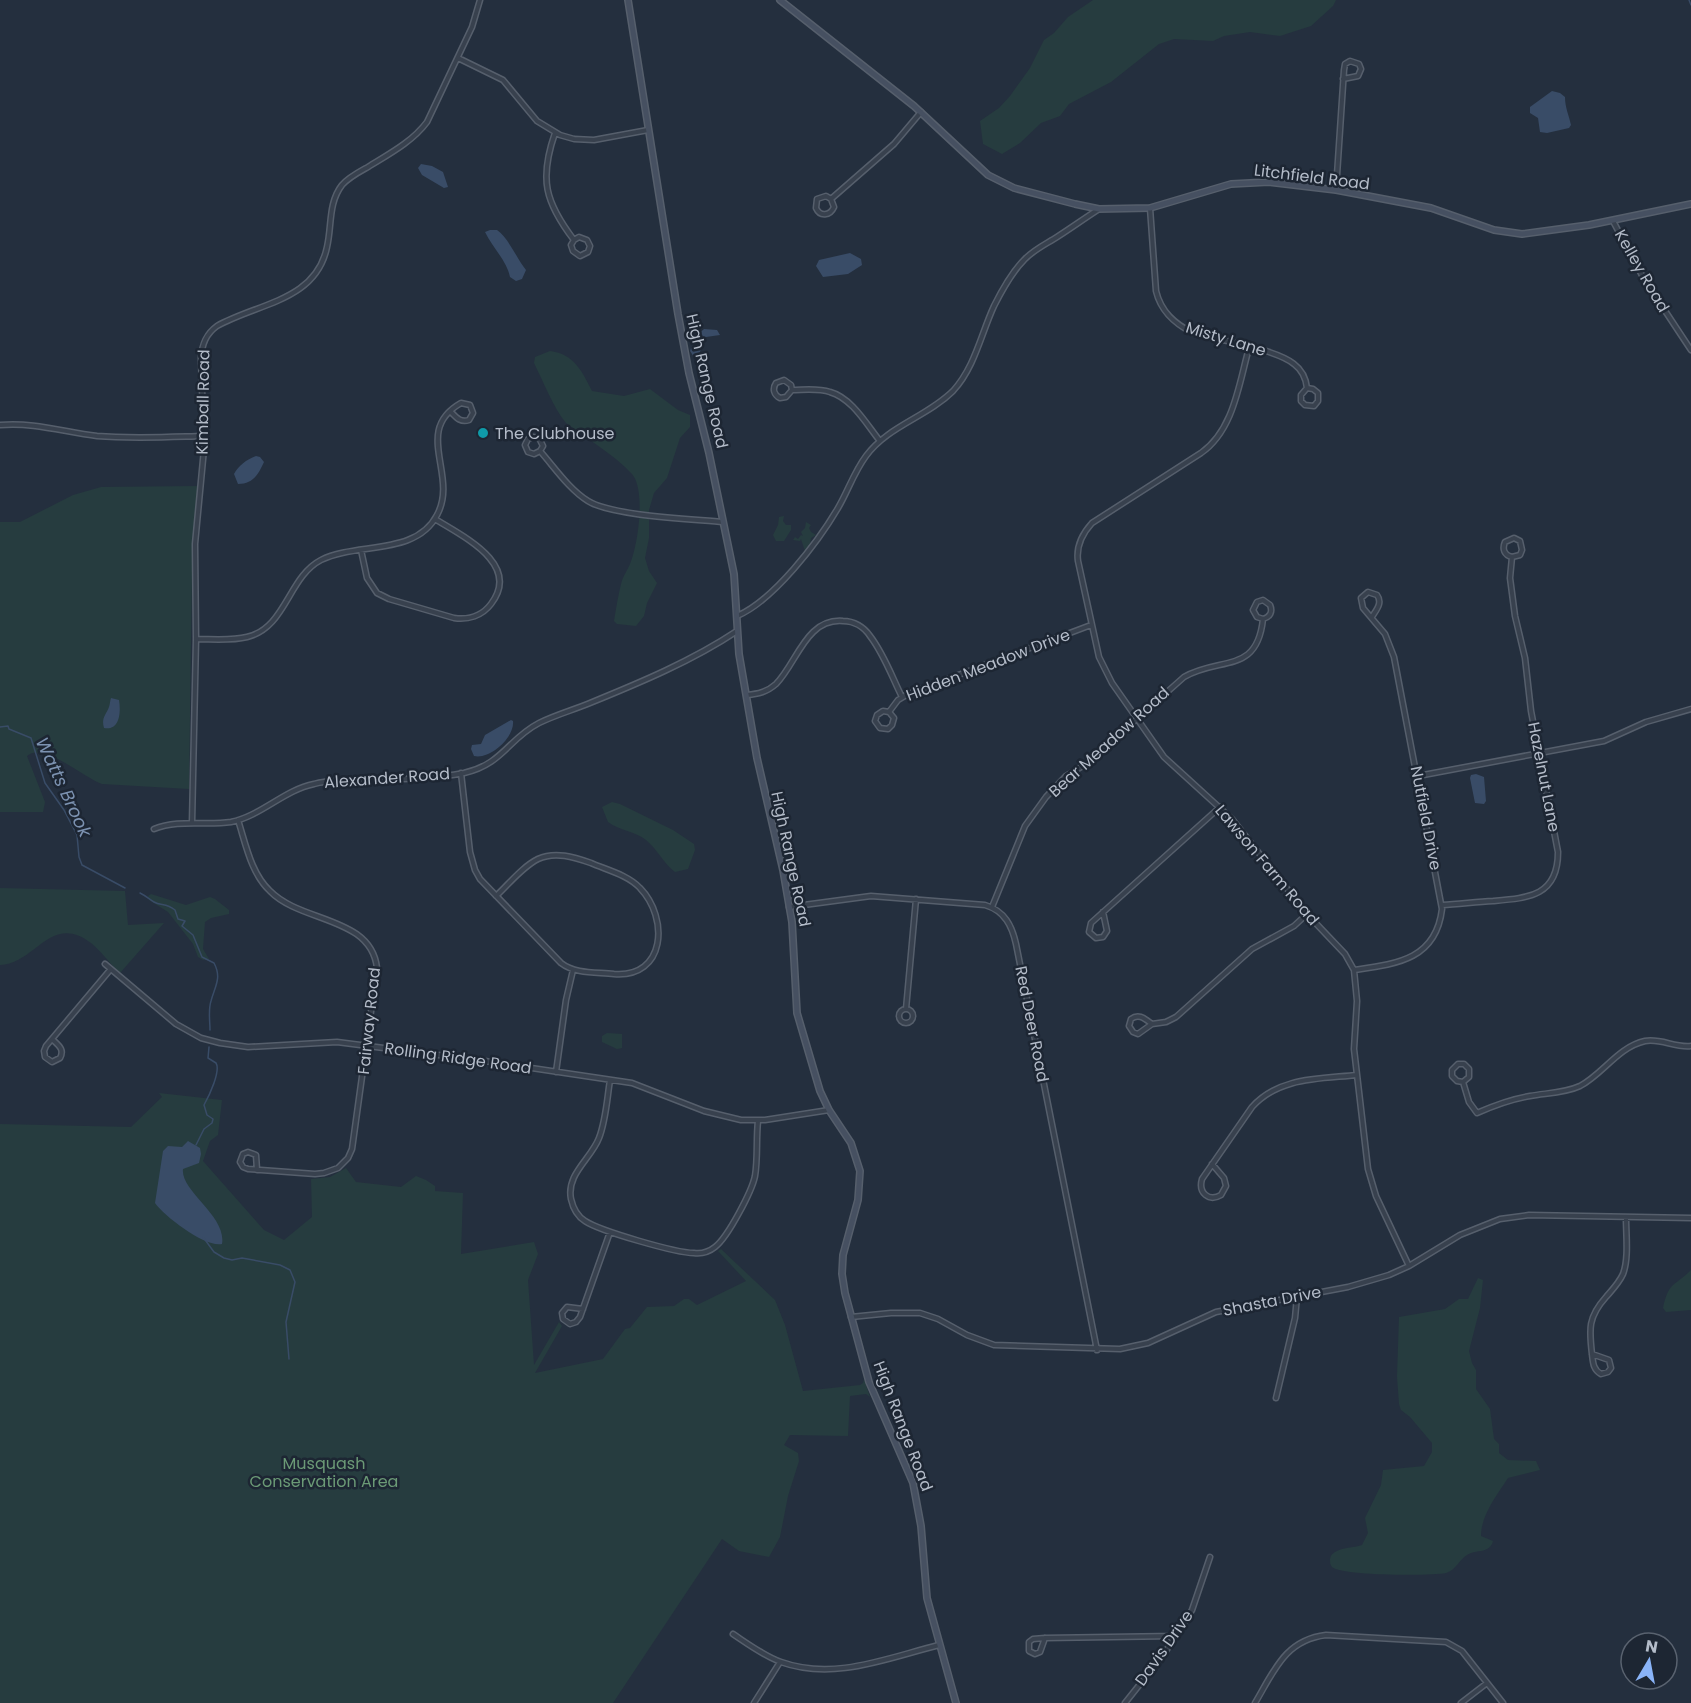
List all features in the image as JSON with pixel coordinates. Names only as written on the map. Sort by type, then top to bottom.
[{"type":"street","name":"Kimball Road","points":[[192,823],[196,532],[204,436],[201,353],[208,333],[221,324],[292,294],[312,280],[325,254],[334,202],[339,189],[349,178],[418,134],[432,114],[458,58],[472,27],[480,0]]},
{"type":"street","name":"High Range Road","points":[[628,0],[686,356],[709,453],[735,584],[737,631],[762,786],[794,932],[797,1013],[817,1082],[829,1110],[847,1134],[860,1171],[860,1190],[847,1236],[842,1265],[845,1293],[872,1391],[913,1483],[921,1526],[927,1598],[956,1703]]},
{"type":"street","name":"Litchfield Road","points":[[780,0],[921,112],[973,163],[996,181],[1042,196],[1099,209],[1150,208],[1212,189],[1240,183],[1269,182],[1336,190],[1431,208],[1494,230],[1522,234],[1613,220],[1691,204]]},
{"type":"street","points":[[458,58],[503,80],[537,121],[555,133],[574,139],[594,140],[648,130]]},
{"type":"street","points":[[1336,190],[1343,79],[1346,64],[1350,61],[1359,64],[1361,69],[1358,76],[1343,79]]},
{"type":"street","points":[[831,199],[894,144],[921,112]]},
{"type":"street","points":[[555,133],[546,163],[546,182],[561,223],[574,240]]},
{"type":"street","points":[[826,196],[831,199],[834,204],[833,210],[828,214],[819,213],[816,208],[818,199],[826,196]]},
{"type":"street","name":"Misty Lane","points":[[1150,208],[1156,291],[1163,308],[1174,322],[1193,333],[1274,354],[1292,362],[1301,371],[1307,388]]},
{"type":"street","points":[[737,616],[755,606],[790,573],[837,510],[865,456],[880,441],[954,389],[979,347],[998,298],[1012,274],[1025,259],[1099,209]]},
{"type":"street","name":"Kelley Road","points":[[1613,220],[1644,279],[1691,350]]},
{"type":"street","points":[[582,237],[587,240],[589,249],[586,254],[580,256],[574,254],[571,245],[574,240],[582,237]]},
{"type":"street","name":"Lawson Farm Road","points":[[1249,348],[1227,423],[1213,444],[1096,520],[1083,534],[1077,557],[1091,625],[1105,671],[1164,757],[1220,807],[1241,830],[1307,914],[1345,954],[1354,970],[1357,1001],[1354,1040],[1370,1178],[1376,1196],[1409,1266]]},
{"type":"street","points":[[784,380],[789,382],[792,390],[786,398],[780,398],[775,394],[774,388],[776,383],[784,380]]},
{"type":"street","name":"Misty Lane","points":[[1307,388],[1316,390],[1319,395],[1318,401],[1311,406],[1301,401],[1301,395],[1307,388]]},
{"type":"street","points":[[792,390],[823,390],[840,396],[851,405],[880,441]]},
{"type":"street","points":[[196,639],[246,637],[260,631],[275,619],[301,577],[311,567],[327,557],[412,538],[427,528],[441,508],[445,492],[437,435],[440,424],[450,411],[459,404],[471,405],[473,413],[469,420],[463,421],[457,419],[450,411]]},
{"type":"street","points":[[0,425],[39,426],[98,436],[204,436]]},
{"type":"street","points":[[539,438],[543,443],[540,451],[534,454],[528,452],[525,447],[528,439],[539,438]]},
{"type":"street","points":[[540,451],[572,488],[587,501],[604,508],[723,522]]},
{"type":"street","points":[[361,550],[369,584],[382,596],[454,618],[468,618],[477,615],[489,607],[497,594],[499,580],[496,566],[484,551],[435,519]]},
{"type":"street","name":"Hazelnut Lane","points":[[1514,538],[1520,541],[1522,549],[1520,555],[1512,557],[1506,554],[1503,548],[1508,540],[1514,538]]},
{"type":"street","name":"Hazelnut Lane","points":[[1442,905],[1526,898],[1543,890],[1557,869],[1558,852],[1510,584],[1512,557]]},
{"type":"street","name":"Nutfield Drive","points":[[1354,970],[1408,959],[1424,949],[1437,929],[1442,905],[1392,650],[1385,634],[1360,602],[1368,592],[1377,595],[1380,600],[1372,617]]},
{"type":"street","name":"Bear Meadow Road","points":[[992,907],[1027,822],[1066,776],[1086,764],[1184,677],[1194,672],[1234,662],[1252,652],[1260,635],[1263,619],[1270,615],[1272,608],[1263,600],[1257,602],[1253,610],[1257,617],[1263,619]]},
{"type":"street","points":[[746,696],[762,693],[772,687],[811,634],[823,624],[841,620],[855,623],[870,636],[902,697]]},
{"type":"street","name":"Hidden Meadow Drive","points":[[889,712],[902,697],[1091,625]]},
{"type":"street","name":"Alexander Road","points":[[154,829],[171,824],[222,823],[238,820],[313,784],[332,781],[433,777],[482,768],[539,723],[684,661],[737,631]]},
{"type":"street","points":[[1418,776],[1604,741],[1646,722],[1691,708]]},
{"type":"street","name":"Hidden Meadow Drive","points":[[883,711],[889,712],[894,718],[892,725],[885,729],[880,728],[876,723],[877,716],[883,711]]},
{"type":"street","points":[[461,773],[473,866],[480,879],[496,896],[561,963],[573,970],[626,974],[639,969],[651,960],[656,952],[659,940],[658,925],[651,903],[640,888],[620,875],[578,858],[553,855],[544,857],[529,865],[496,896]]},
{"type":"street","points":[[1103,912],[1107,932],[1102,938],[1094,937],[1090,933],[1089,925],[1103,912],[1220,807]]},
{"type":"street","name":"Fairway Road","points":[[238,820],[252,863],[269,891],[297,910],[359,935],[369,946],[376,963],[377,973],[355,1140],[351,1154],[338,1168],[324,1173],[257,1170]]},
{"type":"street","points":[[789,907],[871,896],[992,907]]},
{"type":"street","points":[[906,1009],[916,899]]},
{"type":"street","name":"Red Deer Road","points":[[992,907],[1003,914],[1009,922],[1016,944],[1097,1350]]},
{"type":"street","points":[[1152,1024],[1136,1016],[1131,1019],[1129,1026],[1131,1031],[1138,1034],[1152,1024],[1168,1021],[1180,1015],[1252,949],[1294,927],[1307,914]]},
{"type":"street","name":"Rolling Ridge Road","points":[[105,964],[176,1024],[210,1041],[238,1047],[320,1042],[476,1059],[632,1083],[712,1114],[738,1120],[758,1121],[829,1110]]},
{"type":"street","points":[[52,1039],[60,1046],[62,1052],[60,1058],[55,1062],[47,1059],[44,1054],[45,1048],[52,1039],[110,970]]},
{"type":"street","points":[[556,1072],[566,1000],[573,970]]},
{"type":"street","points":[[1463,1082],[1469,1102],[1477,1113],[1512,1099],[1578,1087],[1590,1080],[1623,1052],[1644,1041],[1654,1040],[1672,1045],[1691,1046]]},
{"type":"street","points":[[1458,1064],[1465,1065],[1470,1071],[1468,1078],[1463,1082],[1457,1082],[1452,1076],[1452,1070],[1458,1064]]},
{"type":"street","points":[[1212,1164],[1224,1178],[1226,1186],[1221,1195],[1214,1198],[1204,1195],[1200,1185],[1212,1164],[1252,1107],[1269,1091],[1292,1082],[1357,1075]]},
{"type":"street","points":[[610,1080],[600,1136],[577,1172],[570,1191],[573,1205],[580,1218],[610,1232],[686,1252],[705,1252],[715,1248],[725,1237],[752,1186],[755,1176],[758,1121]]},
{"type":"street","points":[[249,1152],[256,1155],[257,1170],[243,1167],[240,1162],[243,1154],[249,1152]]},
{"type":"street","name":"Shasta Drive","points":[[851,1317],[920,1313],[994,1345],[1120,1349],[1138,1346],[1157,1339],[1207,1315],[1366,1283],[1409,1266],[1460,1235],[1500,1219],[1529,1215],[1691,1218]]},
{"type":"street","points":[[1592,1354],[1609,1360],[1611,1368],[1608,1372],[1603,1374],[1596,1371],[1592,1354],[1590,1327],[1593,1313],[1617,1284],[1624,1270],[1626,1217]]},
{"type":"street","points":[[583,1309],[567,1307],[562,1313],[563,1319],[567,1323],[576,1323],[583,1309],[610,1232]]},
{"type":"street","points":[[1276,1398],[1295,1318],[1297,1297]]},
{"type":"street","name":"Davis Drive","points":[[1125,1703],[1164,1654],[1192,1610],[1210,1557]]},
{"type":"street","points":[[733,1634],[780,1662],[813,1668],[846,1668],[865,1665],[939,1646]]},
{"type":"street","points":[[1255,1703],[1276,1667],[1291,1649],[1308,1639],[1326,1635],[1446,1642],[1462,1652],[1503,1703]]},
{"type":"street","points":[[1045,1638],[1040,1652],[1035,1654],[1029,1651],[1030,1641],[1045,1638],[1175,1636]]},
{"type":"street","points":[[754,1703],[780,1662]]},
{"type":"street","points":[[1461,1703],[1487,1683]]},
{"type":"green space","points":[[1093,0],[1336,0],[1333,6],[1311,26],[1280,36],[1250,32],[1224,36],[1213,41],[1174,39],[1159,44],[1111,82],[1069,104],[1060,116],[1041,123],[1020,143],[1002,154],[983,144],[980,121],[999,108],[1010,96],[1030,68],[1044,40],[1054,33],[1068,17]]},
{"type":"green space","points":[[550,351],[571,360],[581,370],[592,391],[624,396],[650,389],[678,410],[690,415],[690,427],[680,438],[667,478],[654,493],[649,510],[649,538],[645,558],[649,571],[657,583],[647,603],[644,616],[636,626],[617,624],[614,621],[621,584],[633,555],[638,531],[640,504],[636,482],[632,474],[618,461],[561,417],[534,363],[535,357]]},
{"type":"green space","points":[[198,486],[192,572],[189,789],[102,784],[64,762],[43,753],[34,753],[27,756],[45,802],[43,812],[0,812],[0,522],[20,522],[73,495],[101,487]]},
{"type":"green space","points":[[784,516],[783,521],[786,525],[791,525],[791,530],[784,541],[776,541],[773,535],[779,517]]},
{"type":"green space","points":[[806,522],[811,525],[809,528],[811,532],[816,535],[811,538],[810,545],[805,551],[801,539],[800,541],[793,540],[795,537],[798,539],[801,535],[803,536],[801,532]]},
{"type":"green space","points":[[612,802],[673,830],[694,844],[695,850],[688,869],[675,872],[646,840],[608,822],[602,807]]},
{"type":"green space","points":[[0,888],[125,891],[128,925],[164,923],[120,973],[91,943],[77,935],[65,933],[54,936],[23,957],[0,965]]},
{"type":"green space","points":[[151,894],[186,905],[210,897],[229,910],[229,914],[211,918],[205,922],[203,949],[209,959],[203,960],[198,957],[193,944],[168,912],[149,900],[148,896]]},
{"type":"green space","points":[[607,1033],[622,1034],[622,1048],[617,1049],[602,1042],[602,1036]]},
{"type":"green space","name":"Musquash Conservation Area","points":[[159,1093],[222,1100],[218,1135],[210,1141],[203,1161],[264,1230],[284,1240],[312,1217],[311,1179],[330,1177],[346,1168],[356,1182],[401,1187],[416,1176],[435,1186],[435,1191],[463,1193],[461,1254],[534,1242],[538,1254],[528,1280],[534,1365],[559,1322],[562,1326],[535,1373],[603,1359],[625,1329],[630,1328],[647,1307],[674,1306],[684,1299],[689,1299],[697,1305],[746,1281],[718,1251],[721,1249],[775,1300],[785,1325],[803,1391],[860,1385],[864,1379],[870,1397],[866,1394],[850,1396],[848,1436],[790,1435],[784,1445],[798,1453],[799,1461],[788,1496],[780,1537],[769,1557],[739,1551],[722,1539],[613,1703],[0,1703],[0,1124],[131,1127],[162,1097]]},
{"type":"green space","points":[[1691,1270],[1691,1310],[1666,1312],[1663,1308],[1670,1289]]},
{"type":"green space","points":[[1478,1278],[1483,1280],[1480,1308],[1469,1351],[1476,1370],[1476,1389],[1490,1409],[1494,1439],[1499,1444],[1499,1453],[1508,1460],[1536,1461],[1540,1470],[1508,1478],[1484,1520],[1481,1536],[1493,1541],[1491,1545],[1486,1550],[1467,1555],[1449,1572],[1406,1575],[1352,1572],[1332,1567],[1330,1559],[1334,1553],[1341,1549],[1362,1545],[1368,1533],[1365,1518],[1381,1485],[1383,1470],[1424,1466],[1432,1452],[1432,1443],[1401,1410],[1399,1404],[1397,1377],[1399,1317],[1445,1309],[1459,1299],[1468,1299]]},
{"type":"water","points":[[1552,91],[1565,97],[1571,125],[1569,128],[1547,133],[1540,132],[1538,118],[1530,113],[1530,107]]},
{"type":"water","points":[[421,164],[432,166],[443,172],[448,187],[444,188],[422,175],[418,168]]},
{"type":"water","points":[[497,230],[509,243],[526,270],[522,279],[516,281],[510,277],[506,265],[485,232]]},
{"type":"water","points":[[850,253],[861,259],[862,265],[848,274],[823,277],[816,266],[819,260]]},
{"type":"water","points":[[704,329],[717,330],[720,335],[706,337],[697,358],[690,351],[695,337]]},
{"type":"water","points":[[256,456],[264,462],[260,471],[248,482],[238,484],[234,474],[243,463]]},
{"type":"water","points":[[111,698],[119,700],[118,720],[113,727],[104,728],[103,719]]},
{"type":"water","points":[[511,720],[513,727],[500,746],[487,754],[474,756],[472,745],[481,744],[485,735]]},
{"type":"water","points":[[1471,775],[1484,777],[1486,801],[1484,804],[1475,803],[1470,778]]},
{"type":"water","points":[[188,1141],[200,1148],[201,1154],[199,1163],[183,1169],[184,1177],[218,1224],[222,1234],[222,1244],[215,1244],[196,1236],[176,1223],[155,1203],[163,1151],[168,1146],[182,1147]]},
{"type":"waterway","points":[[1689,0],[1691,5]]},
{"type":"waterway","name":"Watts Brook","points":[[0,727],[8,726],[9,729],[31,738],[45,783],[64,810],[77,835],[82,865],[125,888]]},
{"type":"waterway","name":"Watts Brook","points":[[140,893],[154,902],[175,910],[178,919],[185,921],[182,926],[193,935],[202,957],[214,963],[218,978],[210,1004],[210,1030]]},
{"type":"waterway","name":"Watts Brook","points":[[196,1145],[204,1129],[212,1123],[213,1119],[207,1115],[204,1105],[217,1072],[216,1063],[208,1058],[209,1047]]},
{"type":"waterway","name":"Watts Brook","points":[[203,1237],[214,1252],[224,1258],[232,1260],[242,1258],[280,1265],[290,1270],[295,1282],[286,1322],[289,1359]]},
{"type":"place","name":"The Clubhouse","points":[[483,433]]}]
